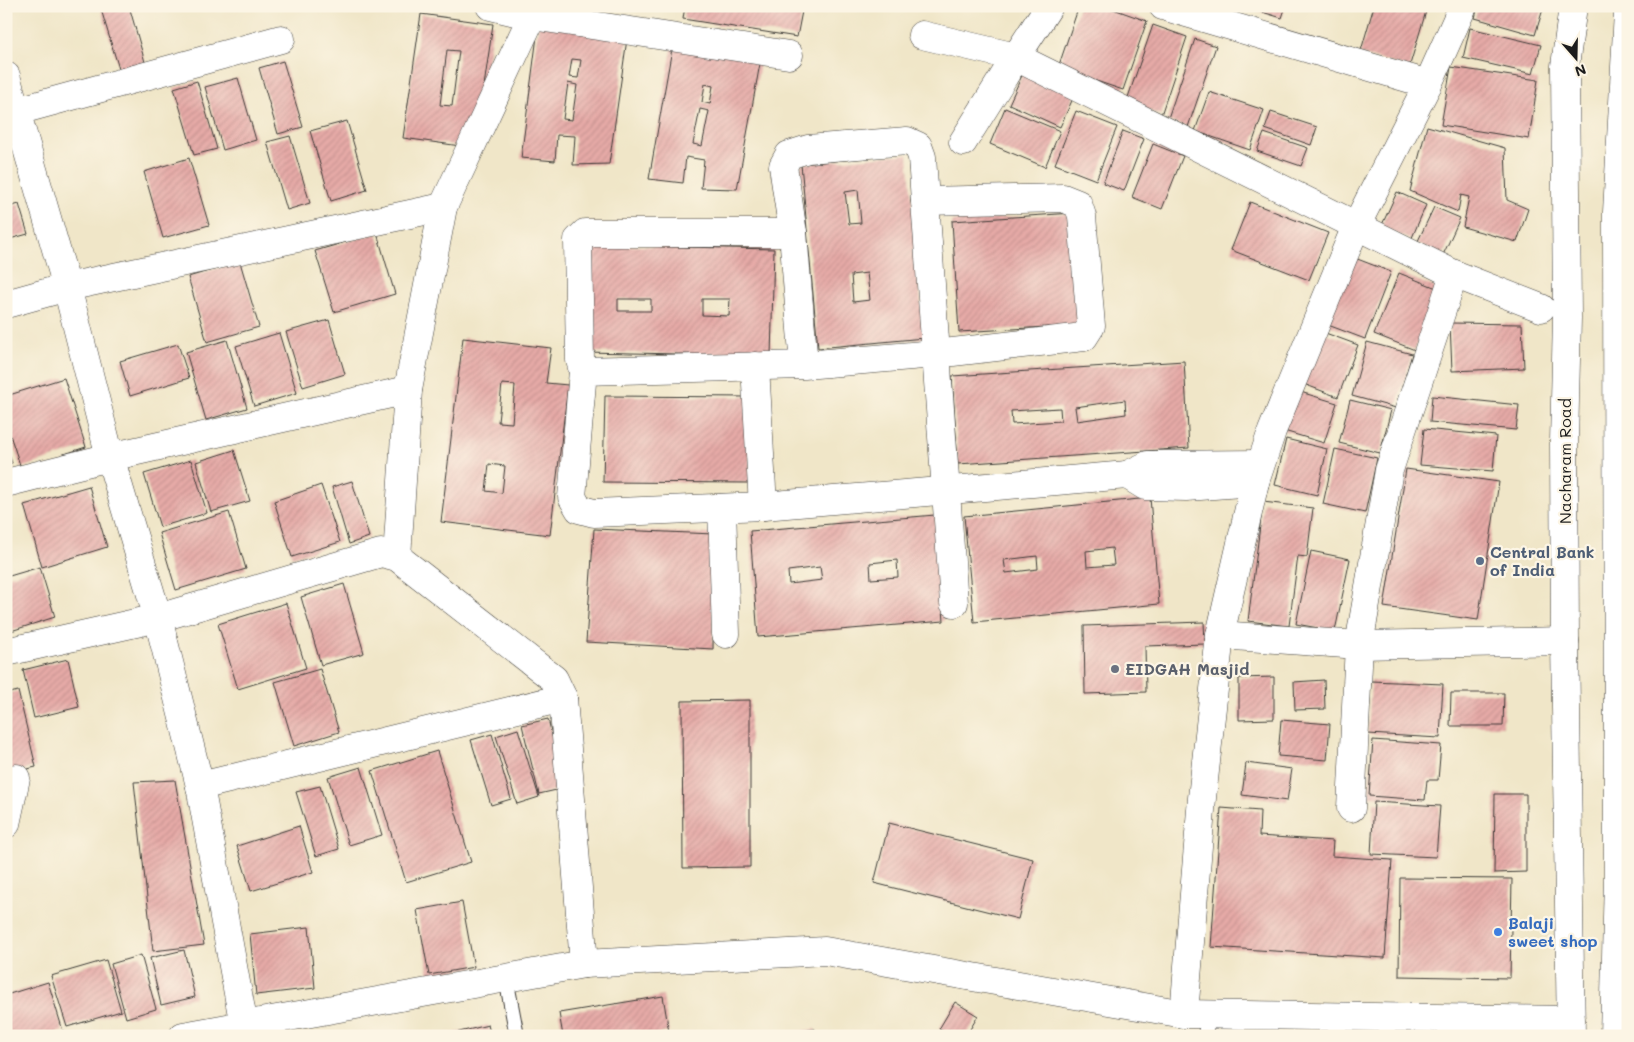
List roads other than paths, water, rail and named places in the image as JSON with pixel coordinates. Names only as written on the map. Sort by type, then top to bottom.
[{"type":"street","points":[[490,6],[537,11],[789,54]]},
{"type":"street","points":[[962,142],[1049,6]]},
{"type":"street","points":[[1163,6],[1428,84]]},
{"type":"street","points":[[1199,1022],[1202,798],[1220,635],[1257,473],[1272,431],[1356,226],[1428,84],[1463,6]]},
{"type":"street","name":"Nacharam Road","points":[[1571,1028],[1565,641],[1566,66],[1573,6]]},
{"type":"street","points":[[397,557],[408,390],[443,207],[537,11]]},
{"type":"street","points":[[1614,1036],[1623,878],[1623,212],[1628,12]]},
{"type":"street","points":[[922,35],[1016,58],[1454,274],[1541,308]]},
{"type":"street","points":[[11,113],[281,39]]},
{"type":"street","points":[[6,76],[11,113],[67,287],[110,457],[158,618],[200,786],[244,1026]]},
{"type":"street","points":[[804,365],[793,233],[783,166],[790,155],[808,149],[907,141],[918,146],[922,157],[954,603]]},
{"type":"street","points":[[582,371],[804,365],[935,354],[1084,337],[1091,326],[1082,216],[1078,204],[1063,198],[925,201]]},
{"type":"street","points":[[6,304],[67,287],[443,207]]},
{"type":"street","points":[[793,233],[585,234],[578,240],[580,360],[582,371],[572,497],[579,509],[594,513],[763,506],[1127,475],[1145,486],[1186,487],[1257,473]]},
{"type":"street","points":[[1351,808],[1359,645],[1388,470],[1454,274]]},
{"type":"street","points":[[755,366],[763,506]]},
{"type":"street","points":[[6,483],[110,457],[408,390]]},
{"type":"street","points":[[722,508],[726,634]]},
{"type":"street","points":[[6,652],[158,618],[381,553],[397,557],[554,680],[563,698],[584,964]]},
{"type":"street","points":[[1220,635],[1359,645],[1565,641]]},
{"type":"street","points":[[200,786],[563,698]]},
{"type":"street","points":[[6,824],[16,778]]},
{"type":"street","points":[[183,1036],[584,964],[824,951],[1199,1022],[1571,1028]]},
{"type":"lane","points":[[506,978],[517,1036]]},
{"type":"place","name":"Central Bank of India","points":[[1480,561]]},
{"type":"place","name":"EIDGAH Masjid","points":[[1115,669]]},
{"type":"place","name":"Balaji sweet shop","points":[[1498,932]]}]
